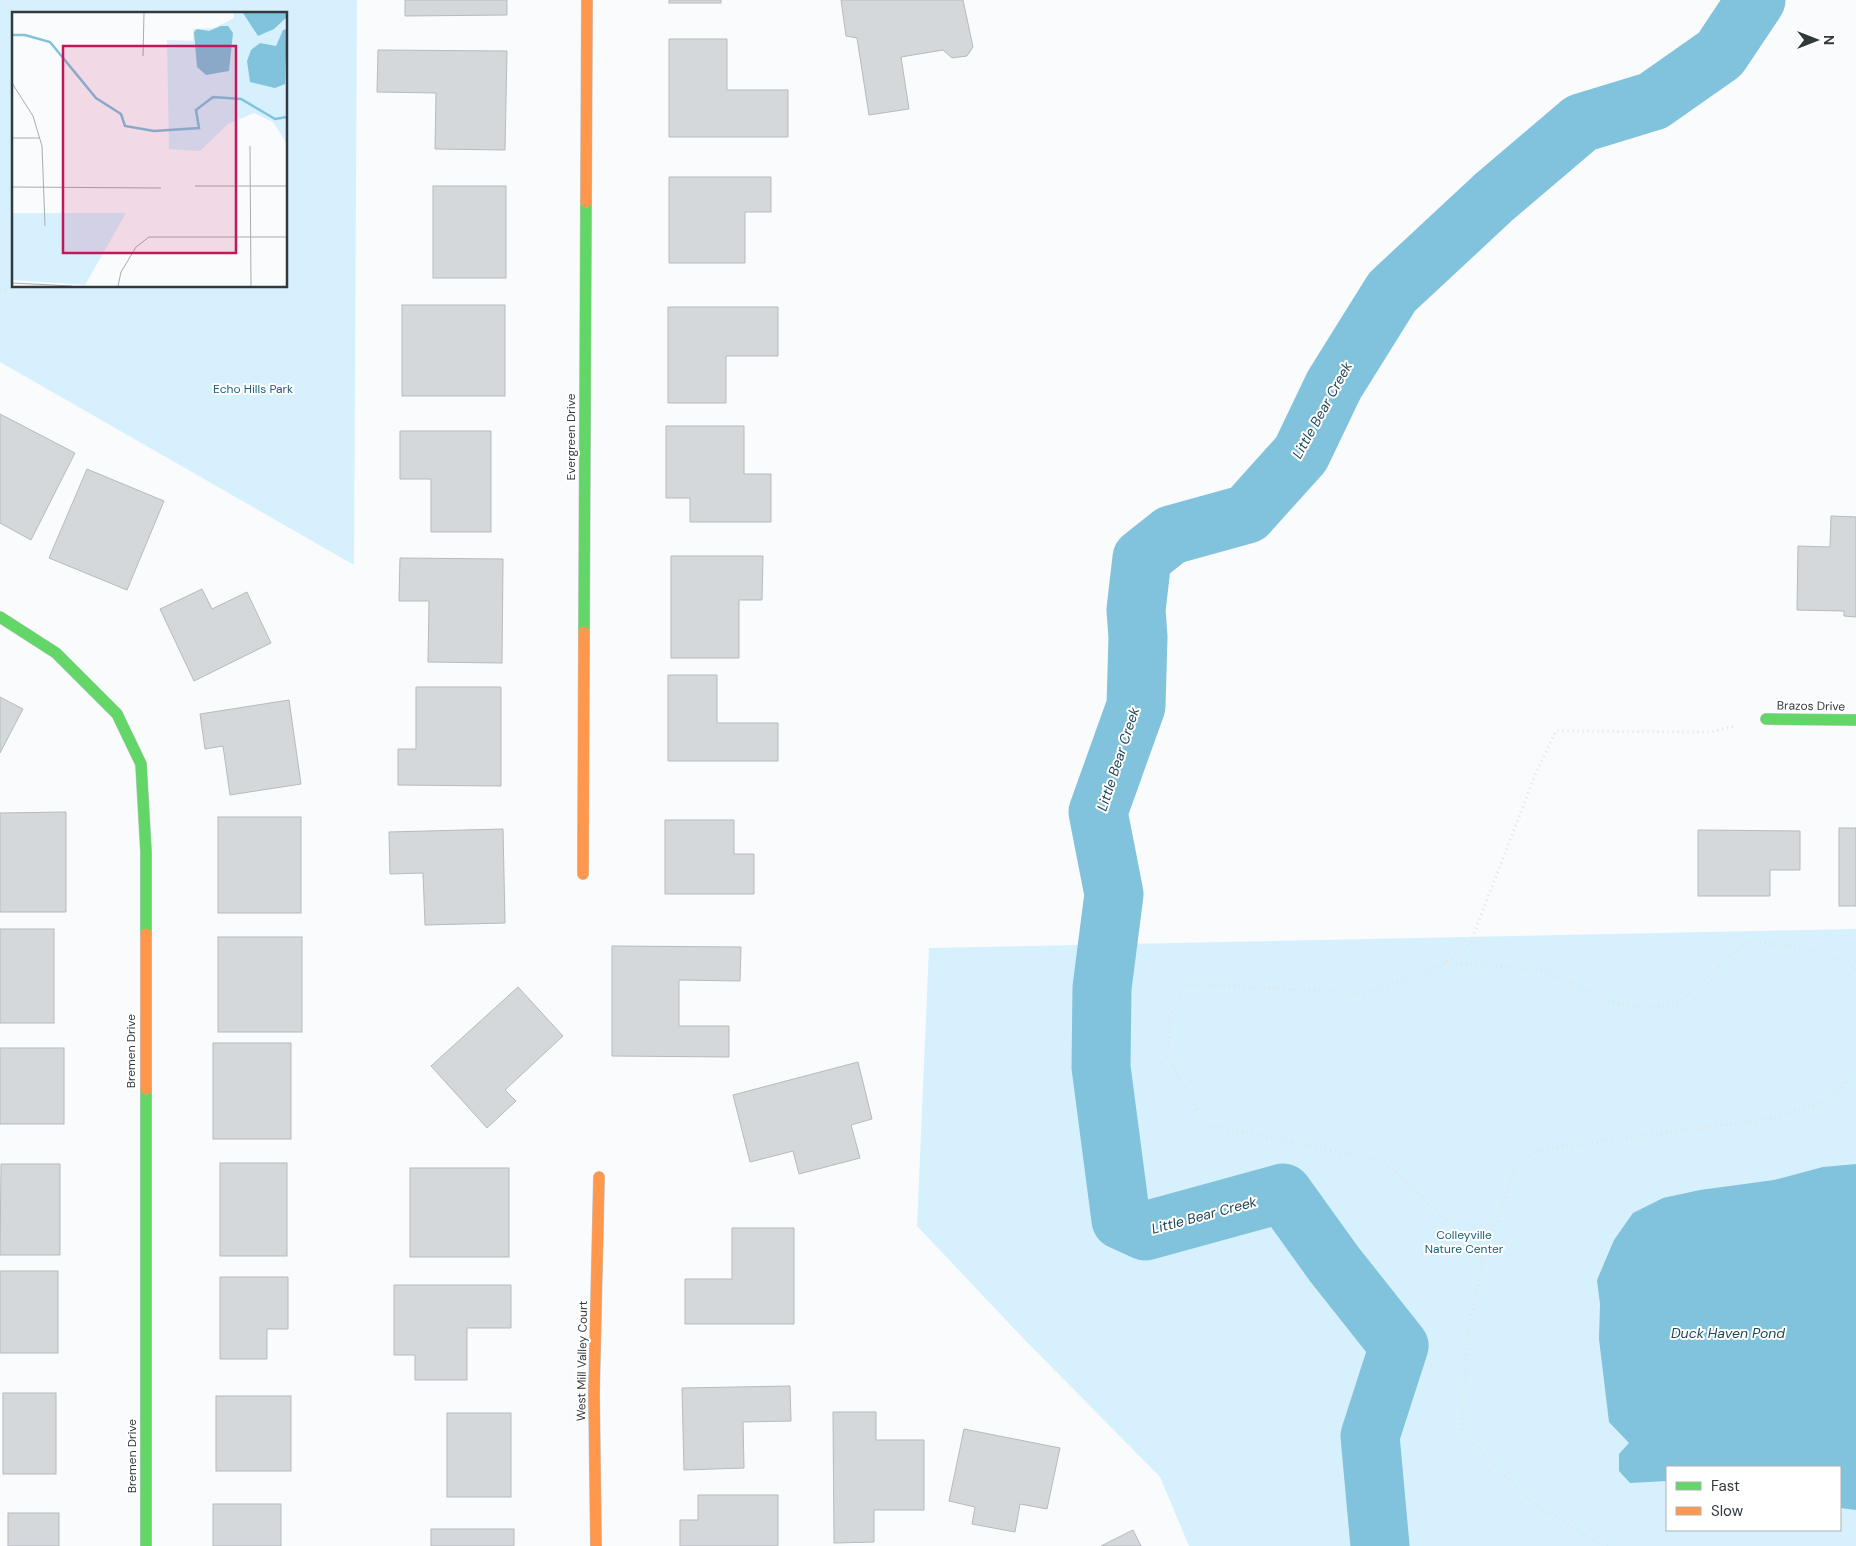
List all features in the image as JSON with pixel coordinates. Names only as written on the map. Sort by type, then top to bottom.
[{"type":"street","name":"Evergreen Drive","points":[[584,874],[587,0]]},
{"type":"street","name":"Bremen Drive","points":[[0,618],[56,653],[117,714],[141,764],[146,852],[146,1546]]},
{"type":"street","name":"Brazos Drive","points":[[1766,719],[1856,720]]},
{"type":"street","name":"West Mill Valley Court","points":[[596,1546],[594,1394],[599,1177]]},
{"type":"path","points":[[1483,1259],[1442,1216],[1384,1162],[1207,1124],[1167,1057],[1171,1015],[1186,984],[1364,993],[1437,968],[1469,946],[1536,772],[1556,732],[1711,732],[1766,719]]},
{"type":"path","points":[[1446,962],[1543,970],[1612,1003],[1646,1008],[1666,1006],[1681,1001],[1744,944],[1787,945],[1848,962],[1856,970]]},
{"type":"path","points":[[1608,1546],[1597,1542],[1532,1502],[1462,1433],[1467,1339],[1483,1259],[1516,1167],[1538,1150],[1769,1120],[1832,1100],[1856,1067]]},
{"type":"green space","name":"Echo Hills Park","points":[[0,0],[357,0],[354,565],[0,362]]},
{"type":"green space","name":"Colleyville Nature Center","points":[[1856,929],[1856,1546],[1189,1546],[1160,1477],[1022,1337],[917,1226],[929,948]]},
{"type":"water","name":"Duck Haven Pond","points":[[1856,1164],[1856,1510],[1841,1508],[1841,1466],[1666,1466],[1666,1481],[1630,1483],[1619,1471],[1619,1454],[1629,1443],[1609,1422],[1599,1339],[1600,1304],[1597,1280],[1614,1240],[1633,1213],[1663,1198],[1700,1190],[1774,1180],[1823,1167]]},
{"type":"building","points":[[405,0],[507,0],[507,15],[405,16]]},
{"type":"building","points":[[669,0],[721,0],[721,3],[669,3]]},
{"type":"building","points":[[841,0],[963,0],[973,47],[967,56],[952,58],[943,50],[901,57],[909,109],[869,115],[857,38],[846,36]]},
{"type":"building","points":[[669,39],[727,39],[727,90],[788,90],[788,137],[669,137]]},
{"type":"building","points":[[378,50],[507,51],[505,150],[435,149],[436,93],[377,92]]},
{"type":"building","points":[[669,177],[771,177],[771,212],[745,212],[745,263],[669,263]]},
{"type":"building","points":[[433,186],[506,186],[506,278],[433,278]]},
{"type":"building","points":[[402,305],[505,305],[505,396],[402,396]]},
{"type":"building","points":[[668,307],[778,307],[778,356],[726,356],[726,403],[668,403]]},
{"type":"building","points":[[0,414],[75,453],[31,540],[0,523]]},
{"type":"building","points":[[666,426],[744,426],[744,474],[771,474],[771,522],[690,522],[690,498],[666,498]]},
{"type":"building","points":[[400,431],[491,431],[491,532],[431,532],[431,479],[400,479]]},
{"type":"building","points":[[87,469],[164,501],[127,590],[49,558]]},
{"type":"building","points":[[1831,516],[1856,517],[1856,617],[1844,616],[1844,611],[1797,610],[1798,546],[1830,547]]},
{"type":"building","points":[[671,556],[763,556],[762,600],[739,600],[739,658],[671,658]]},
{"type":"building","points":[[400,558],[503,559],[502,663],[428,662],[429,601],[399,601]]},
{"type":"building","points":[[202,589],[212,609],[247,592],[271,643],[194,681],[160,609]]},
{"type":"building","points":[[668,675],[717,675],[717,723],[778,723],[778,761],[668,761]]},
{"type":"building","points":[[416,687],[501,687],[501,786],[398,785],[398,749],[416,749]]},
{"type":"building","points":[[0,697],[23,709],[0,753]]},
{"type":"building","points":[[289,700],[301,784],[230,795],[223,746],[205,749],[200,714]]},
{"type":"building","points":[[66,812],[66,912],[0,912],[0,813]]},
{"type":"building","points":[[218,817],[301,817],[301,913],[218,913]]},
{"type":"building","points":[[665,820],[734,820],[734,854],[754,854],[754,894],[665,894]]},
{"type":"building","points":[[1839,828],[1856,828],[1856,906],[1839,906]]},
{"type":"building","points":[[503,829],[505,923],[425,925],[423,873],[390,874],[389,832]]},
{"type":"building","points":[[1698,830],[1800,831],[1800,870],[1770,870],[1770,896],[1698,896]]},
{"type":"building","points":[[0,929],[54,929],[54,1023],[0,1023]]},
{"type":"building","points":[[218,937],[302,937],[302,1032],[218,1032]]},
{"type":"building","points":[[612,946],[741,947],[740,981],[679,980],[679,1026],[729,1026],[729,1057],[612,1056]]},
{"type":"building","points":[[518,987],[563,1036],[505,1090],[516,1101],[487,1128],[431,1066]]},
{"type":"building","points":[[213,1043],[291,1043],[291,1139],[213,1139]]},
{"type":"building","points":[[0,1048],[64,1048],[64,1124],[0,1124]]},
{"type":"building","points":[[858,1062],[872,1119],[851,1125],[860,1158],[799,1174],[793,1151],[750,1162],[733,1095]]},
{"type":"building","points":[[220,1163],[287,1163],[287,1256],[220,1256]]},
{"type":"building","points":[[1,1164],[60,1164],[60,1255],[0,1255]]},
{"type":"building","points":[[410,1168],[509,1168],[509,1257],[410,1257]]},
{"type":"building","points":[[732,1228],[794,1228],[794,1324],[685,1324],[685,1279],[732,1279]]},
{"type":"building","points":[[0,1271],[58,1271],[58,1353],[0,1353]]},
{"type":"building","points":[[220,1277],[288,1277],[288,1329],[267,1329],[267,1359],[220,1359]]},
{"type":"building","points":[[394,1285],[511,1285],[511,1328],[467,1328],[467,1380],[415,1380],[415,1355],[394,1355]]},
{"type":"building","points":[[790,1386],[791,1421],[743,1422],[744,1468],[684,1470],[682,1388]]},
{"type":"building","points":[[3,1393],[56,1393],[56,1474],[3,1474]]},
{"type":"building","points":[[216,1396],[291,1396],[291,1471],[216,1471]]},
{"type":"building","points":[[833,1412],[876,1412],[876,1440],[924,1440],[924,1510],[874,1510],[874,1542],[834,1543]]},
{"type":"building","points":[[447,1413],[511,1413],[511,1497],[447,1497]]},
{"type":"building","points":[[964,1429],[1060,1448],[1047,1509],[1020,1504],[1015,1532],[972,1524],[975,1507],[949,1501]]},
{"type":"building","points":[[698,1495],[778,1495],[778,1546],[680,1546],[680,1520],[698,1520]]},
{"type":"building","points":[[213,1504],[281,1504],[281,1546],[213,1546]]},
{"type":"building","points":[[8,1513],[59,1513],[59,1546],[8,1546]]},
{"type":"building","points":[[431,1529],[514,1529],[514,1546],[431,1546]]},
{"type":"building","points":[[1133,1530],[1141,1546],[1101,1546]]},
{"type":"waterway","name":"Little Bear Creek","points":[[1380,1546],[1370,1436],[1399,1346],[1334,1264],[1283,1193],[1145,1231],[1121,1220],[1101,1067],[1102,988],[1114,894],[1098,812],[1136,706],[1138,637],[1136,610],[1142,558],[1171,535],[1247,514],[1301,454],[1334,385],[1392,292],[1494,197],[1581,123],[1653,101],[1720,54],[1756,0]]},
{"type":"traffic: fast","points":[[584,632],[586,202]]},
{"type":"traffic: fast","points":[[0,617],[56,653],[117,714],[141,764],[146,852],[146,934]]},
{"type":"traffic: fast","points":[[1766,719],[1856,720]]},
{"type":"traffic: fast","points":[[146,1089],[146,1546]]},
{"type":"traffic: slow","points":[[586,202],[587,0]]},
{"type":"traffic: slow","points":[[583,874],[584,632]]},
{"type":"traffic: slow","points":[[146,934],[146,1089]]},
{"type":"traffic: slow","points":[[596,1546],[594,1393],[599,1177]]}]
